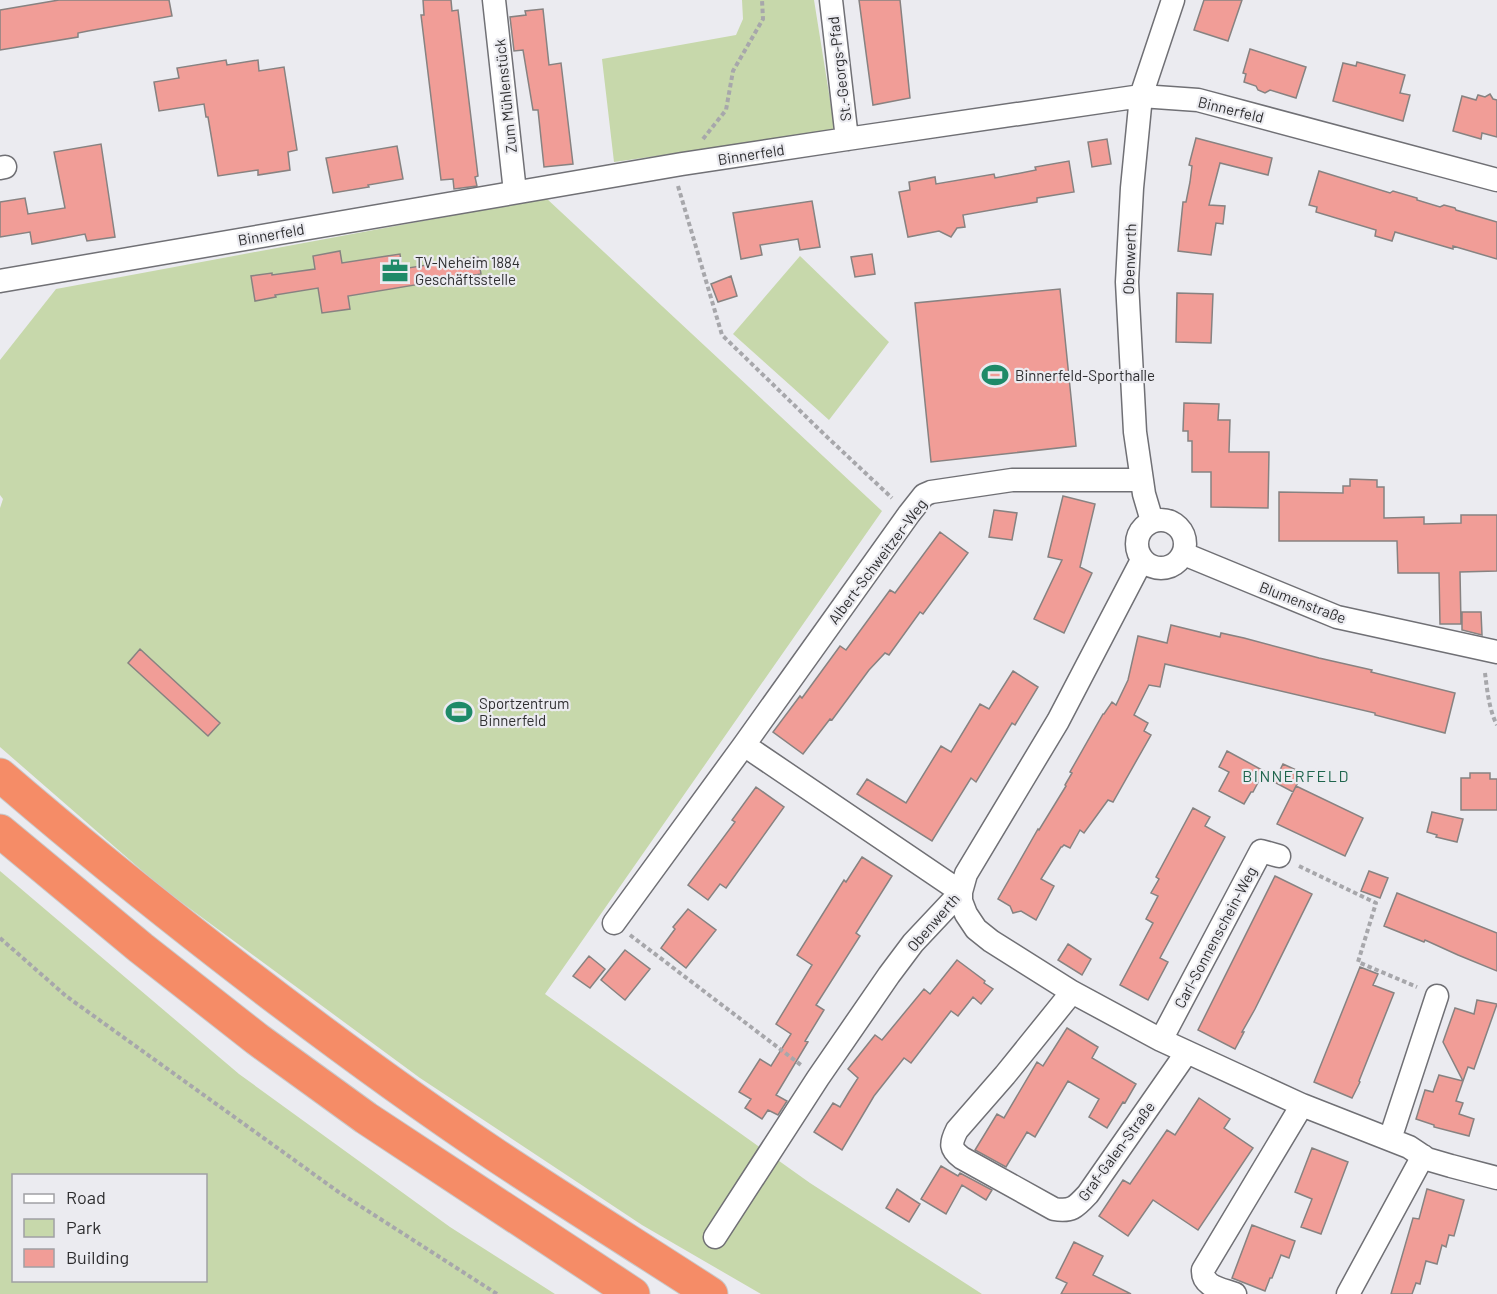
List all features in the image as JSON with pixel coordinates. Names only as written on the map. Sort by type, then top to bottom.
[{"type":"highway","points":[[0,774],[42,812],[167,913],[388,1080],[497,1156],[711,1294]]},
{"type":"highway","points":[[0,831],[141,948],[257,1039],[366,1118],[633,1294]]},
{"type":"street","name":"Zum Mühlenstück","points":[[494,0],[515,192]]},
{"type":"street","name":"St.-Georgs-Pfad","points":[[831,0],[847,139]]},
{"type":"street","name":"Obenwerth","points":[[1152,521],[1141,480],[1135,432],[1127,282],[1131,188],[1141,96],[1173,0]]},
{"type":"street","name":"Binnerfeld","points":[[0,281],[682,164],[1141,96],[1198,100],[1497,180]]},
{"type":"street","name":"Albert-Schweitzer-Weg","points":[[614,923],[924,495],[930,492],[1001,481],[1141,480]]},
{"type":"street","points":[[1152,521],[1171,522],[1179,527],[1184,535],[1186,545],[1184,554],[1170,568],[1160,569],[1150,566],[1138,554],[1136,546],[1140,531],[1152,521]]},
{"type":"street","name":"Blumenstraße","points":[[1184,554],[1336,617],[1492,651]]},
{"type":"street","name":"Obenwerth","points":[[715,1237],[818,1078],[889,975],[913,943],[961,892],[966,874],[1058,721],[1142,560]]},
{"type":"street","points":[[744,745],[961,892],[961,901],[966,914],[976,929],[991,941],[1072,992],[1161,1040],[1302,1105],[1390,1139],[1423,1156],[1497,1178]]},
{"type":"street","name":"Carl-Sonnenschein-Weg","points":[[1161,1040],[1261,851],[1279,856]]},
{"type":"street","name":"Graf-Galen-Straße","points":[[1072,992],[957,1130],[952,1147],[955,1153],[962,1158],[1054,1209],[1065,1211],[1072,1208],[1088,1194],[1187,1052]]},
{"type":"street","points":[[1390,1139],[1437,996]]},
{"type":"street","points":[[1235,1294],[1210,1285],[1203,1277],[1203,1270],[1302,1105]]},
{"type":"street","points":[[1348,1294],[1423,1156]]},
{"type":"path","points":[[762,0],[763,19],[733,71],[726,110],[682,164],[676,181],[722,335],[909,513]]},
{"type":"path","points":[[1492,651],[1485,674],[1497,724]]},
{"type":"path","points":[[1279,856],[1376,903],[1358,962],[1437,996]]},
{"type":"path","points":[[614,923],[818,1078]]},
{"type":"path","points":[[0,938],[66,996],[330,1187],[497,1294]]},
{"type":"green space","points":[[742,0],[814,0],[835,131],[614,162],[602,59],[736,35],[743,19]]},
{"type":"green space","name":"Sportzentrum Binnerfeld","points":[[546,198],[882,511],[545,994],[810,1183],[982,1294],[761,1294],[642,1225],[420,1078],[162,888],[0,747],[0,508],[3,499],[0,495],[0,360],[56,289]]},
{"type":"green space","points":[[800,256],[889,342],[829,420],[733,334]]},
{"type":"green space","points":[[0,871],[239,1074],[450,1227],[555,1294],[0,1294]]},
{"type":"building","points":[[59,0],[169,0],[172,16],[78,33],[78,37],[0,50],[0,10]]},
{"type":"building","points":[[423,0],[451,0],[452,11],[458,10],[478,176],[475,177],[477,186],[454,189],[453,179],[441,180],[421,15],[424,15]]},
{"type":"building","points":[[859,0],[900,0],[910,98],[873,105]]},
{"type":"building","points":[[1204,0],[1242,0],[1228,41],[1194,30]]},
{"type":"building","points":[[543,9],[549,65],[561,63],[573,164],[544,167],[538,110],[533,110],[523,50],[514,51],[510,17],[526,15],[525,11]]},
{"type":"building","points":[[1250,49],[1306,67],[1296,98],[1270,90],[1265,93],[1258,90],[1256,86],[1244,82],[1246,74],[1243,73]]},
{"type":"building","points":[[226,60],[227,65],[258,60],[259,71],[284,67],[297,150],[288,152],[290,170],[258,175],[258,170],[218,176],[204,104],[159,111],[154,82],[179,78],[177,68]]},
{"type":"building","points":[[1357,62],[1405,75],[1400,93],[1410,95],[1403,121],[1333,101],[1343,63],[1356,66]]},
{"type":"building","points":[[1490,94],[1493,99],[1497,100],[1497,137],[1482,133],[1481,139],[1453,131],[1462,96],[1476,100],[1478,95],[1485,97]]},
{"type":"building","points":[[1196,138],[1272,158],[1268,175],[1220,163],[1209,205],[1225,206],[1223,224],[1216,223],[1211,255],[1178,251],[1183,202],[1186,202],[1192,166],[1189,165]]},
{"type":"building","points":[[1107,139],[1111,164],[1092,167],[1088,142]]},
{"type":"building","points":[[101,144],[115,237],[87,241],[85,234],[32,244],[30,232],[0,237],[0,202],[25,198],[28,214],[65,208],[54,152]]},
{"type":"building","points":[[397,146],[403,179],[333,193],[326,158]]},
{"type":"building","points":[[1069,161],[1074,192],[1037,198],[1037,202],[963,215],[965,227],[957,228],[951,237],[939,231],[908,237],[899,192],[910,190],[909,182],[935,177],[936,184],[994,174],[995,178]]},
{"type":"building","points":[[1319,171],[1390,193],[1393,191],[1417,198],[1417,200],[1440,207],[1444,205],[1455,208],[1497,222],[1497,259],[1395,232],[1392,241],[1375,236],[1376,230],[1316,212],[1317,207],[1309,205]]},
{"type":"building","points":[[812,201],[820,247],[800,250],[798,239],[760,245],[762,255],[741,259],[733,213]]},
{"type":"building","points":[[340,251],[342,263],[400,254],[402,269],[478,257],[481,274],[348,296],[350,309],[322,313],[318,288],[275,295],[276,297],[255,301],[251,276],[315,269],[313,256]]},
{"type":"building","points":[[872,254],[875,274],[855,277],[851,257]]},
{"type":"building","points":[[731,276],[737,296],[718,302],[711,284]]},
{"type":"building","name":"Binnerfeld-Sporthalle","points":[[1060,289],[1076,446],[931,462],[915,303]]},
{"type":"building","points":[[1177,293],[1213,294],[1211,343],[1176,342]]},
{"type":"building","points":[[1184,403],[1219,404],[1218,420],[1230,420],[1229,452],[1269,452],[1268,508],[1211,507],[1211,472],[1192,472],[1192,441],[1188,441],[1188,431],[1183,431]]},
{"type":"building","points":[[1350,479],[1377,480],[1377,487],[1384,487],[1384,518],[1424,517],[1424,524],[1461,523],[1461,515],[1497,515],[1497,571],[1460,572],[1461,624],[1440,624],[1439,573],[1398,573],[1397,541],[1279,541],[1279,492],[1343,493],[1343,486],[1350,486]]},
{"type":"building","points":[[1063,496],[1095,504],[1080,567],[1092,573],[1064,633],[1034,619],[1062,560],[1048,557]]},
{"type":"building","points":[[994,510],[1017,513],[1012,540],[989,537]]},
{"type":"building","points":[[940,532],[968,553],[923,614],[920,612],[889,655],[885,653],[869,670],[803,754],[773,732],[800,696],[802,698],[840,646],[846,650],[890,590],[895,593]]},
{"type":"building","points":[[1462,612],[1481,612],[1482,635],[1462,630]]},
{"type":"building","points":[[1171,625],[1220,637],[1221,633],[1244,638],[1455,693],[1445,733],[1375,715],[1375,713],[1165,664],[1160,687],[1149,685],[1134,715],[1148,723],[1144,731],[1151,735],[1113,802],[1108,800],[1084,833],[1080,830],[1070,848],[1064,845],[1061,847],[1041,879],[1054,886],[1036,920],[1021,911],[1013,913],[1010,906],[998,899],[1038,829],[1066,786],[1072,773],[1070,772],[1103,714],[1112,702],[1116,705],[1128,680],[1138,636],[1167,643]]},
{"type":"building","points":[[140,649],[220,723],[208,736],[128,663]]},
{"type":"building","points":[[1013,671],[1038,687],[1015,725],[1012,723],[976,782],[971,778],[932,841],[857,794],[867,779],[906,803],[941,746],[951,752],[980,704],[989,709]]},
{"type":"building","points":[[1227,751],[1264,771],[1244,804],[1219,791],[1229,772],[1219,767]]},
{"type":"building","points":[[1283,764],[1303,773],[1293,792],[1274,782]]},
{"type":"building","points":[[1470,773],[1490,773],[1490,779],[1497,779],[1497,810],[1461,810],[1461,778],[1470,778]]},
{"type":"building","points":[[1296,786],[1363,818],[1345,856],[1277,824]]},
{"type":"building","points":[[756,787],[784,807],[726,888],[720,884],[708,900],[688,885],[735,822],[732,820]]},
{"type":"building","points":[[1193,808],[1210,817],[1205,826],[1225,837],[1160,958],[1168,962],[1148,1000],[1120,985],[1153,923],[1146,919],[1158,896],[1151,893],[1159,879],[1156,877]]},
{"type":"building","points":[[1432,812],[1463,819],[1457,842],[1436,837],[1437,835],[1427,832]]},
{"type":"building","points":[[862,857],[892,876],[856,933],[860,936],[816,1005],[824,1010],[805,1041],[808,1042],[776,1095],[787,1101],[778,1115],[768,1110],[762,1119],[745,1108],[751,1099],[739,1092],[760,1059],[771,1066],[791,1034],[776,1024],[812,965],[797,955],[844,880],[846,882]]},
{"type":"building","points":[[1369,871],[1388,878],[1380,898],[1361,891]]},
{"type":"building","points":[[1275,876],[1312,894],[1235,1049],[1198,1030]]},
{"type":"building","points":[[1397,893],[1497,933],[1497,971],[1425,940],[1424,942],[1384,926]]},
{"type":"building","points":[[688,909],[716,930],[686,968],[661,948],[675,929],[673,927]]},
{"type":"building","points":[[1068,944],[1091,959],[1082,975],[1058,960]]},
{"type":"building","points":[[625,950],[650,969],[625,1000],[601,980]]},
{"type":"building","points":[[589,956],[605,969],[590,988],[573,976]]},
{"type":"building","points":[[957,960],[993,989],[981,1004],[973,997],[958,1016],[951,1011],[911,1063],[904,1058],[874,1096],[842,1150],[814,1132],[833,1103],[840,1107],[858,1078],[848,1069],[875,1035],[882,1040],[924,989],[930,994]]},
{"type":"building","points":[[1360,967],[1378,974],[1373,985],[1394,993],[1352,1098],[1314,1082]]},
{"type":"building","points":[[1477,1000],[1497,1004],[1474,1069],[1468,1067],[1463,1081],[1443,1042],[1455,1008],[1474,1014]]},
{"type":"building","points":[[1067,1028],[1098,1047],[1092,1058],[1136,1084],[1107,1128],[1089,1117],[1099,1099],[1068,1081],[1035,1137],[1027,1132],[1006,1167],[975,1150],[997,1114],[1004,1118],[1037,1062],[1043,1066]]},
{"type":"building","points":[[1439,1075],[1463,1081],[1456,1101],[1463,1103],[1459,1114],[1474,1119],[1469,1136],[1434,1127],[1434,1125],[1416,1119],[1425,1090],[1433,1092]]},
{"type":"building","points":[[1199,1098],[1230,1119],[1224,1128],[1253,1148],[1198,1230],[1153,1200],[1128,1236],[1099,1216],[1123,1180],[1130,1184],[1167,1130],[1175,1135]]},
{"type":"building","points":[[1312,1148],[1348,1162],[1321,1234],[1301,1227],[1312,1199],[1295,1192]]},
{"type":"building","points":[[941,1166],[958,1176],[960,1173],[992,1190],[986,1200],[962,1185],[946,1214],[921,1199]]},
{"type":"building","points":[[897,1189],[920,1204],[909,1222],[886,1208]]},
{"type":"building","points":[[1427,1189],[1464,1200],[1454,1236],[1449,1235],[1446,1247],[1442,1245],[1437,1264],[1426,1261],[1420,1284],[1416,1283],[1412,1294],[1391,1294],[1413,1218],[1419,1219]]},
{"type":"building","points":[[1252,1225],[1295,1241],[1289,1258],[1281,1255],[1265,1291],[1232,1278]]},
{"type":"building","points":[[1074,1242],[1103,1256],[1093,1275],[1131,1294],[1061,1294],[1067,1283],[1056,1278]]},
{"type":"place","name":"TV-Neheim 1884 Geschäftsstelle","points":[[395,271]]},
{"type":"place","name":"Binnerfeld-Sporthalle","points":[[995,375]]},
{"type":"place","name":"Sportzentrum Binnerfeld","points":[[459,712]]},
{"type":"district","name":"BINNERFELD","points":[[1296,775]]}]
